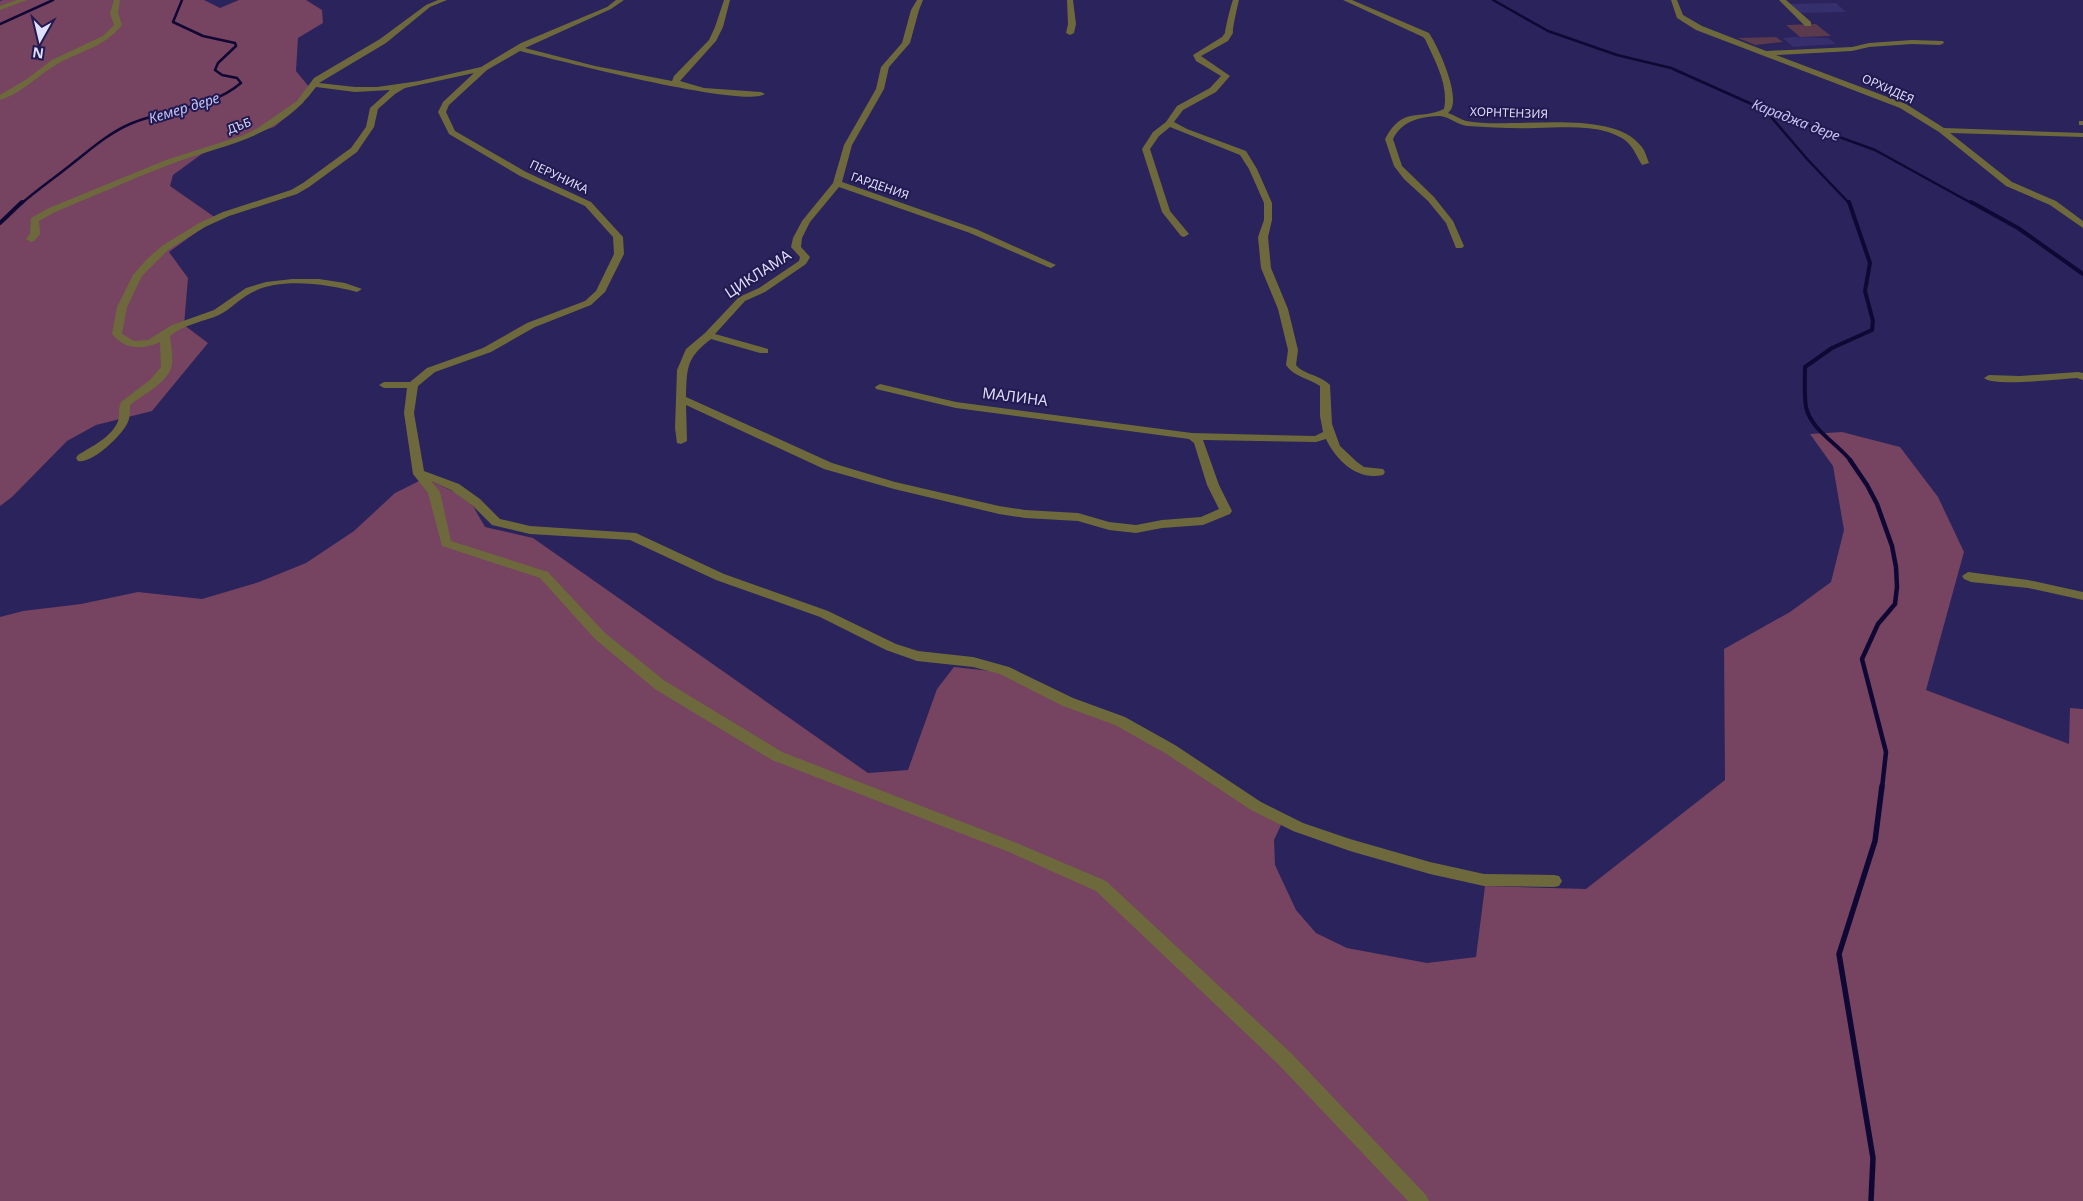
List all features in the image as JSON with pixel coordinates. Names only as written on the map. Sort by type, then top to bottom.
[{"type":"street","points":[[0,8],[24,0]]},
{"type":"street","points":[[0,98],[30,81],[54,62],[106,38],[118,25],[114,13],[118,0]]},
{"type":"street","name":"ДЪБ","points":[[31,239],[35,234],[34,220],[42,215],[169,162],[254,134],[272,124],[300,103],[314,84],[325,74],[391,36],[428,6],[444,0]]},
{"type":"street","points":[[681,85],[676,82],[677,78],[708,48],[715,36],[726,0]]},
{"type":"street","name":"ГАРДЕНИЯ","points":[[920,0],[912,19],[906,43],[885,67],[880,89],[848,145],[837,183],[973,231],[1051,264]]},
{"type":"street","points":[[1070,0],[1072,24],[1070,32]]},
{"type":"street","points":[[1184,234],[1166,212],[1146,149],[1156,134],[1170,123],[1180,108],[1213,90],[1226,76],[1199,59],[1197,54],[1225,38],[1229,33],[1228,27],[1234,19],[1236,0]]},
{"type":"street","name":"ХОРНТЕНЗИЯ","points":[[1346,0],[1412,28],[1429,39],[1446,78],[1450,100],[1448,110],[1442,113]]},
{"type":"street","name":"ОРХИДЕЯ","points":[[1674,0],[1680,16],[1687,22],[1888,99],[1942,130],[2009,184],[2053,203],[2083,225]]},
{"type":"street","points":[[1782,0],[1808,24]]},
{"type":"street","name":"ПЕРУНИКА","points":[[413,385],[431,370],[487,350],[531,325],[588,303],[600,292],[619,254],[618,237],[588,204],[523,174],[452,132],[442,112],[446,104],[484,68],[518,48],[610,8],[615,1]]},
{"type":"street","points":[[1764,53],[1852,49],[1868,45],[1912,42],[1940,43]]},
{"type":"street","points":[[518,48],[594,68],[681,85],[733,93],[761,94]]},
{"type":"street","points":[[314,84],[328,88],[352,89],[402,87],[484,68]]},
{"type":"street","points":[[356,289],[337,284],[312,282],[281,283],[254,288],[241,294],[223,309],[178,326],[165,335],[139,345],[128,344],[122,341],[117,334],[122,307],[138,275],[165,248],[202,225],[226,214],[294,192],[306,184],[354,150],[370,128],[374,108],[392,92],[402,87]]},
{"type":"street","points":[[1442,113],[1399,122],[1393,129],[1389,139],[1398,166],[1431,199],[1450,223],[1460,246]]},
{"type":"street","name":"ХОРНТЕНЗИЯ","points":[[1442,113],[1464,122],[1534,126],[1570,124],[1608,130],[1629,139],[1638,147],[1645,163]]},
{"type":"street","points":[[1170,123],[1184,131],[1243,153],[1253,169],[1268,203],[1268,220],[1263,237],[1266,268],[1283,309],[1293,350],[1291,364],[1295,371],[1315,378],[1325,385],[1327,390],[1325,414],[1328,434],[1337,450],[1360,469],[1379,472]]},
{"type":"street","points":[[1942,130],[2083,135]]},
{"type":"street","name":"ЦИКЛАМА","points":[[682,441],[680,428],[682,370],[691,349],[710,335],[730,310],[742,299],[762,290],[804,262],[805,257],[796,247],[797,237],[815,210],[827,198],[837,183]]},
{"type":"street","points":[[82,458],[99,447],[116,432],[123,422],[125,404],[134,395],[161,376],[166,367],[165,335]]},
{"type":"street","points":[[710,335],[764,351]]},
{"type":"street","points":[[1989,378],[2020,379],[2078,375],[2083,377]]},
{"type":"street","points":[[384,385],[413,385],[409,413],[419,474],[434,492],[446,543],[544,575],[600,636],[660,685],[777,756],[1014,848],[1101,886],[1284,1058],[1420,1201]]},
{"type":"street","name":"МАЛИНА","points":[[880,387],[956,405],[1192,436]]},
{"type":"street","points":[[682,399],[828,466],[894,485],[999,510],[1025,514],[1078,517],[1109,526],[1136,529],[1162,524],[1203,521],[1226,511],[1212,485],[1198,442],[1192,436]]},
{"type":"street","points":[[1192,436],[1316,439],[1328,434]]},
{"type":"street","points":[[419,474],[429,476],[455,487],[476,502],[496,522],[530,530],[632,536],[720,577],[824,614],[891,647],[917,656],[973,662],[1004,670],[1068,702],[1120,722],[1170,749],[1256,806],[1298,827],[1350,845],[1430,868],[1484,880],[1554,881]]},
{"type":"street","points":[[1968,576],[2026,584],[2083,596]]},
{"type":"shaded area","points":[[204,0],[220,8],[239,0],[306,0],[322,10],[323,23],[298,38],[296,71],[310,88],[303,103],[274,127],[210,148],[173,175],[170,186],[216,218],[169,252],[188,278],[184,325],[208,343],[152,411],[96,425],[67,441],[12,497],[0,506],[0,1]]},
{"type":"shaded area","points":[[1836,3],[1846,12],[1796,13],[1786,4]]},
{"type":"shaded area","points":[[1816,24],[1831,36],[1800,37],[1786,25]]},
{"type":"shaded area","points":[[1776,37],[1783,42],[1755,45],[1738,38]]},
{"type":"shaded area","points":[[1783,38],[1828,38],[1836,44],[1793,47]]},
{"type":"shaded area","points":[[1842,432],[1900,447],[1938,497],[1964,552],[1926,690],[2069,744],[2070,708],[2083,709],[2083,1201],[0,1201],[0,617],[23,611],[81,604],[138,592],[202,599],[259,582],[306,563],[354,531],[395,493],[425,478],[469,499],[485,527],[533,538],[868,773],[908,770],[937,689],[954,667],[1000,672],[1185,752],[1281,825],[1274,840],[1275,865],[1296,910],[1316,933],[1347,948],[1427,963],[1476,957],[1485,886],[1586,889],[1725,780],[1724,649],[1790,612],[1831,582],[1844,530],[1833,466],[1810,434]]},
{"type":"waterway","points":[[0,24],[53,0]]},
{"type":"waterway","name":"Кемер дере","points":[[21,204],[100,142],[122,128],[144,119],[202,104],[229,92],[241,83],[237,78],[222,75],[215,70],[218,63],[236,46],[235,43],[203,36],[173,22],[182,0]]},
{"type":"waterway","name":"Караджа дере","points":[[1493,0],[1548,31],[1617,55],[1671,68],[1765,110]]},
{"type":"waterway","name":"Караджа дере","points":[[1765,110],[1875,150],[1973,204]]},
{"type":"waterway","points":[[1765,110],[1808,160],[1850,203]]},
{"type":"waterway","name":"Кемер дере","points":[[0,223],[22,202]]},
{"type":"waterway","name":"Караджа дере","points":[[1971,202],[2018,228],[2083,274]]},
{"type":"waterway","points":[[1850,203],[1870,263],[1865,291],[1873,321],[1872,330],[1832,348],[1805,367],[1805,397],[1806,407],[1813,423],[1851,461]]},
{"type":"waterway","points":[[1850,460],[1877,504],[1892,546],[1896,567],[1897,587],[1895,604],[1878,624],[1862,659],[1886,752],[1882,788]]},
{"type":"waterway","points":[[1871,1201],[1873,1158],[1839,954],[1875,841],[1882,786]]}]
